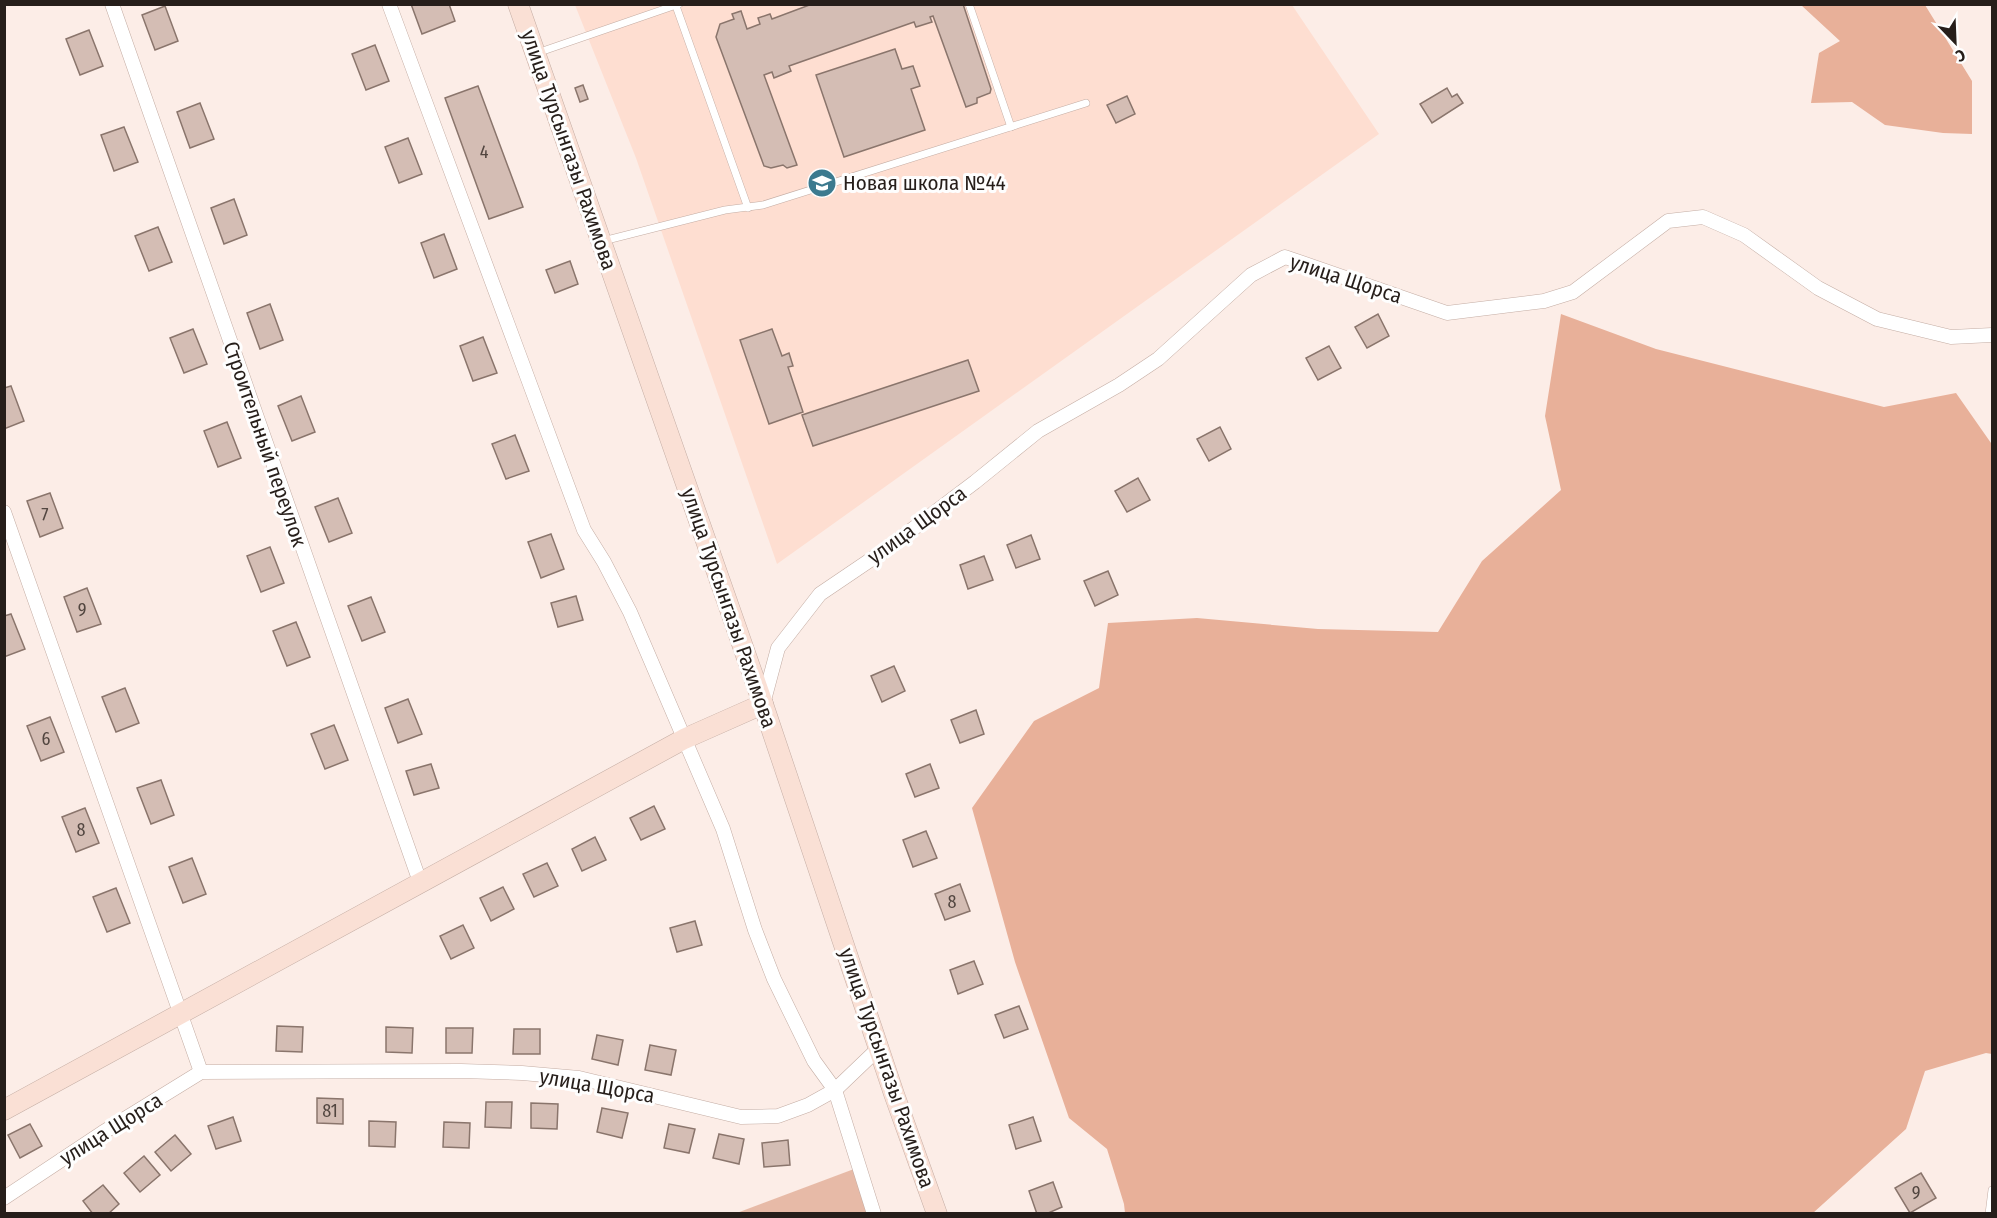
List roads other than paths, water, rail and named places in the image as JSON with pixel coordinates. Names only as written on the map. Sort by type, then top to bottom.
[{"type":"street","name":"Строительный переулок","points":[[112,4],[420,882]]},
{"type":"street","points":[[389,4],[584,530],[630,612],[723,829],[754,930],[774,979],[814,1061],[835,1090],[874,1214]]},
{"type":"street","name":"улица Турсынгазы Рахимова","points":[[518,4],[763,704],[937,1214]]},
{"type":"street","name":"улица Щорса","points":[[763,704],[778,648],[820,594],[885,550],[1038,431],[1119,386],[1158,359],[1251,275],[1285,257],[1448,312],[1544,301],[1573,292],[1668,221],[1703,217],[1744,235],[1818,288],[1877,319],[1951,337],[1992,335]]},
{"type":"street","points":[[4,512],[183,1015],[201,1072]]},
{"type":"street","points":[[4,1110],[183,1015],[420,882],[684,739],[763,704]]},
{"type":"street","name":"улица Щорса","points":[[4,1198],[102,1133],[201,1072],[461,1071],[522,1073],[579,1078],[741,1117],[778,1116],[808,1105],[835,1090],[880,1047]]},
{"type":"lane","points":[[969,4],[1011,127]]},
{"type":"lane","points":[[535,54],[678,5],[747,208]]},
{"type":"lane","points":[[601,242],[725,210],[763,205],[1086,103]]},
{"type":"lane","points":[[1989,1214],[1992,1190]]},
{"type":"place","name":"Новая школа №44","points":[[822,183]]}]
